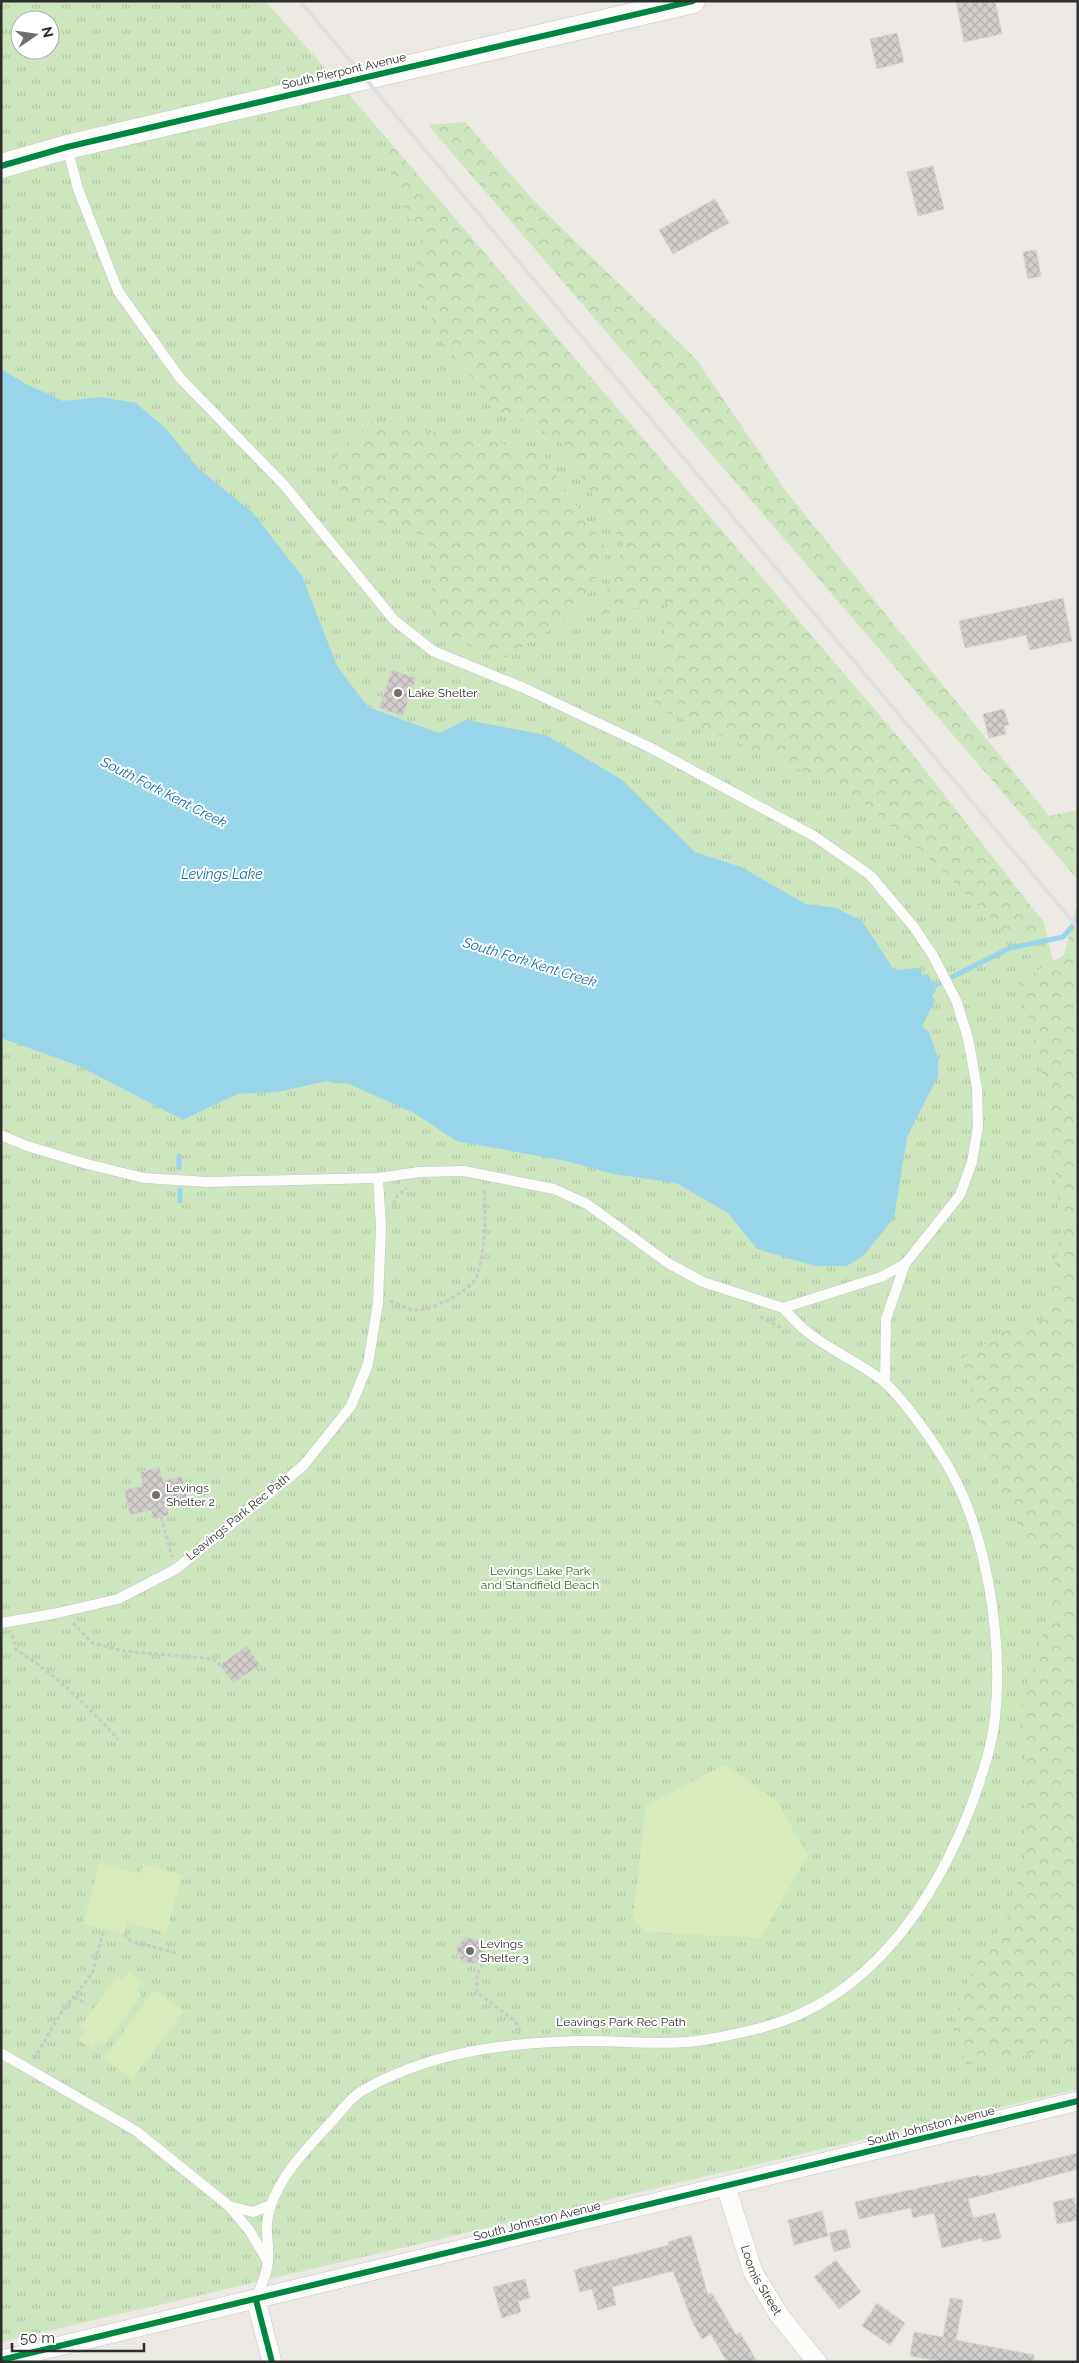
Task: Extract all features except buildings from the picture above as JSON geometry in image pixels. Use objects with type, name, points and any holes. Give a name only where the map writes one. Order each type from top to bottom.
[{"type":"street","name":"South Pierpont Avenue","points":[[1,166],[67,147],[693,1]]},
{"type":"street","name":"South Johnston Avenue","points":[[1,2360],[25,2359],[256,2300],[1078,2101]]},
{"type":"street","name":"Loomis Street","points":[[726,2187],[753,2272],[778,2315],[817,2362]]},
{"type":"street","points":[[256,2300],[272,2362]]},
{"type":"lane","points":[[67,147],[78,189],[118,291],[180,378],[284,485],[394,620],[433,651],[524,688],[649,747],[814,836],[870,875],[913,926],[932,954],[956,1000],[968,1038],[977,1088],[978,1127],[972,1162],[960,1195],[905,1264],[886,1319],[885,1383]]},
{"type":"lane","points":[[1,1136],[87,1164],[144,1178],[208,1182],[378,1178],[419,1172],[464,1171],[554,1189],[587,1204],[668,1263],[703,1282],[783,1308],[805,1331],[885,1383],[922,1428],[949,1469],[969,1511],[985,1569],[995,1628],[997,1675],[993,1730],[980,1781],[961,1834],[930,1894],[896,1941],[854,1982],[811,2008],[766,2026],[688,2042],[577,2041],[483,2048],[426,2061],[357,2094],[297,2158],[271,2205],[265,2231],[268,2262],[256,2300]]},
{"type":"lane","points":[[4,1622],[53,1614],[118,1599],[176,1569],[303,1466],[351,1406],[368,1364],[378,1303],[381,1228],[378,1178]]},
{"type":"lane","points":[[783,1308],[881,1277],[905,1264]]},
{"type":"lane","points":[[1,2053],[27,2070],[136,2131],[229,2206],[249,2230],[268,2262]]},
{"type":"lane","points":[[229,2206],[253,2212],[271,2205]]},
{"type":"path","points":[[386,1300],[416,1311],[438,1305],[457,1295],[477,1277],[486,1219],[484,1184],[487,1175]]},
{"type":"path","points":[[390,1209],[398,1195],[409,1187]]},
{"type":"path","points":[[752,1313],[784,1329]]},
{"type":"path","points":[[161,1517],[176,1569]]},
{"type":"path","points":[[78,1619],[70,1620],[90,1642],[122,1651],[213,1658],[220,1665]]},
{"type":"path","points":[[4,1622],[16,1650],[39,1664],[118,1739]]},
{"type":"path","points":[[27,2070],[60,2013],[92,1974],[104,1929]]},
{"type":"path","points":[[124,1934],[131,1941],[176,1953]]},
{"type":"path","points":[[484,1952],[486,1957],[477,1975],[477,1992],[515,2021],[521,2031],[521,2045]]},
{"type":"path","points":[[74,1998],[86,2004]]},
{"type":"path","points":[[513,2032],[530,2031]]},
{"type":"green space","name":"Levings Lake Park and Standfield Beach","points":[[1,1],[265,1],[359,106],[910,751],[1044,923],[1078,1067],[1078,2089],[1,2342]]},
{"type":"green space","points":[[465,122],[533,200],[696,359],[785,490],[1049,816],[1078,810],[1078,880],[428,125]]},
{"type":"green space","points":[[387,139],[910,751],[1044,923],[1037,933],[1007,935],[936,864],[849,791],[654,707],[669,602],[596,616],[624,546],[558,438],[499,411],[438,336],[414,274],[421,237],[393,190]]},
{"type":"green space","points":[[373,422],[539,450],[608,552],[580,610],[505,658],[433,631],[429,537],[350,515],[330,462]]},
{"type":"green space","points":[[1078,899],[1078,2046],[966,2065],[952,2026],[972,1972],[1007,1917],[1024,1860],[1026,1755],[1018,1718],[1054,1598],[999,1486],[962,1359],[1002,1332],[1044,1320],[1061,1232],[1047,1092],[1019,982],[1064,955]]},
{"type":"green space","points":[[724,1765],[776,1800],[808,1855],[760,1938],[646,1932],[633,1917],[646,1806]]},
{"type":"green space","points":[[100,1863],[140,1874],[143,1864],[182,1875],[166,1933],[127,1922],[124,1934],[83,1923]]},
{"type":"green space","points":[[129,1972],[142,1982],[136,1990],[142,1994],[104,2045],[98,2041],[92,2049],[79,2040],[85,2031],[80,2027],[118,1976],[123,1980]]},
{"type":"green space","points":[[154,1990],[183,2011],[132,2080],[104,2058]]},
{"type":"water","name":"Levings Lake","points":[[1,369],[26,384],[63,401],[101,397],[136,403],[166,429],[199,469],[252,512],[302,576],[337,666],[368,707],[439,733],[466,720],[546,735],[621,779],[695,852],[741,867],[806,904],[836,908],[862,921],[894,970],[920,968],[922,975],[928,974],[936,991],[932,995],[935,1001],[922,1026],[929,1032],[938,1058],[938,1076],[907,1137],[894,1218],[864,1255],[847,1266],[815,1266],[757,1249],[728,1213],[676,1183],[613,1174],[566,1161],[456,1141],[414,1113],[349,1084],[326,1081],[278,1092],[237,1094],[183,1120],[79,1066],[1,1038]]},
{"type":"waterway","name":"South Fork Kent Creek","points":[[928,989],[1010,948],[1063,937],[1078,920]]},
{"type":"waterway","points":[[179,1156],[179,1168]]},
{"type":"waterway","points":[[180,1190],[180,1201]]},
{"type":"railway","points":[[300,1],[1078,928]]},
{"type":"cycle path","points":[[1,166],[67,147],[693,1]]},
{"type":"cycle path","points":[[1,2360],[1078,2101]]},
{"type":"cycle path","points":[[256,2300],[272,2362]]},
{"type":"place","name":"Lake Shelter","points":[[398,693]]},
{"type":"place","name":"Levings Shelter 2","points":[[156,1495]]},
{"type":"place","name":"Levings Shelter 3","points":[[470,1951]]}]
